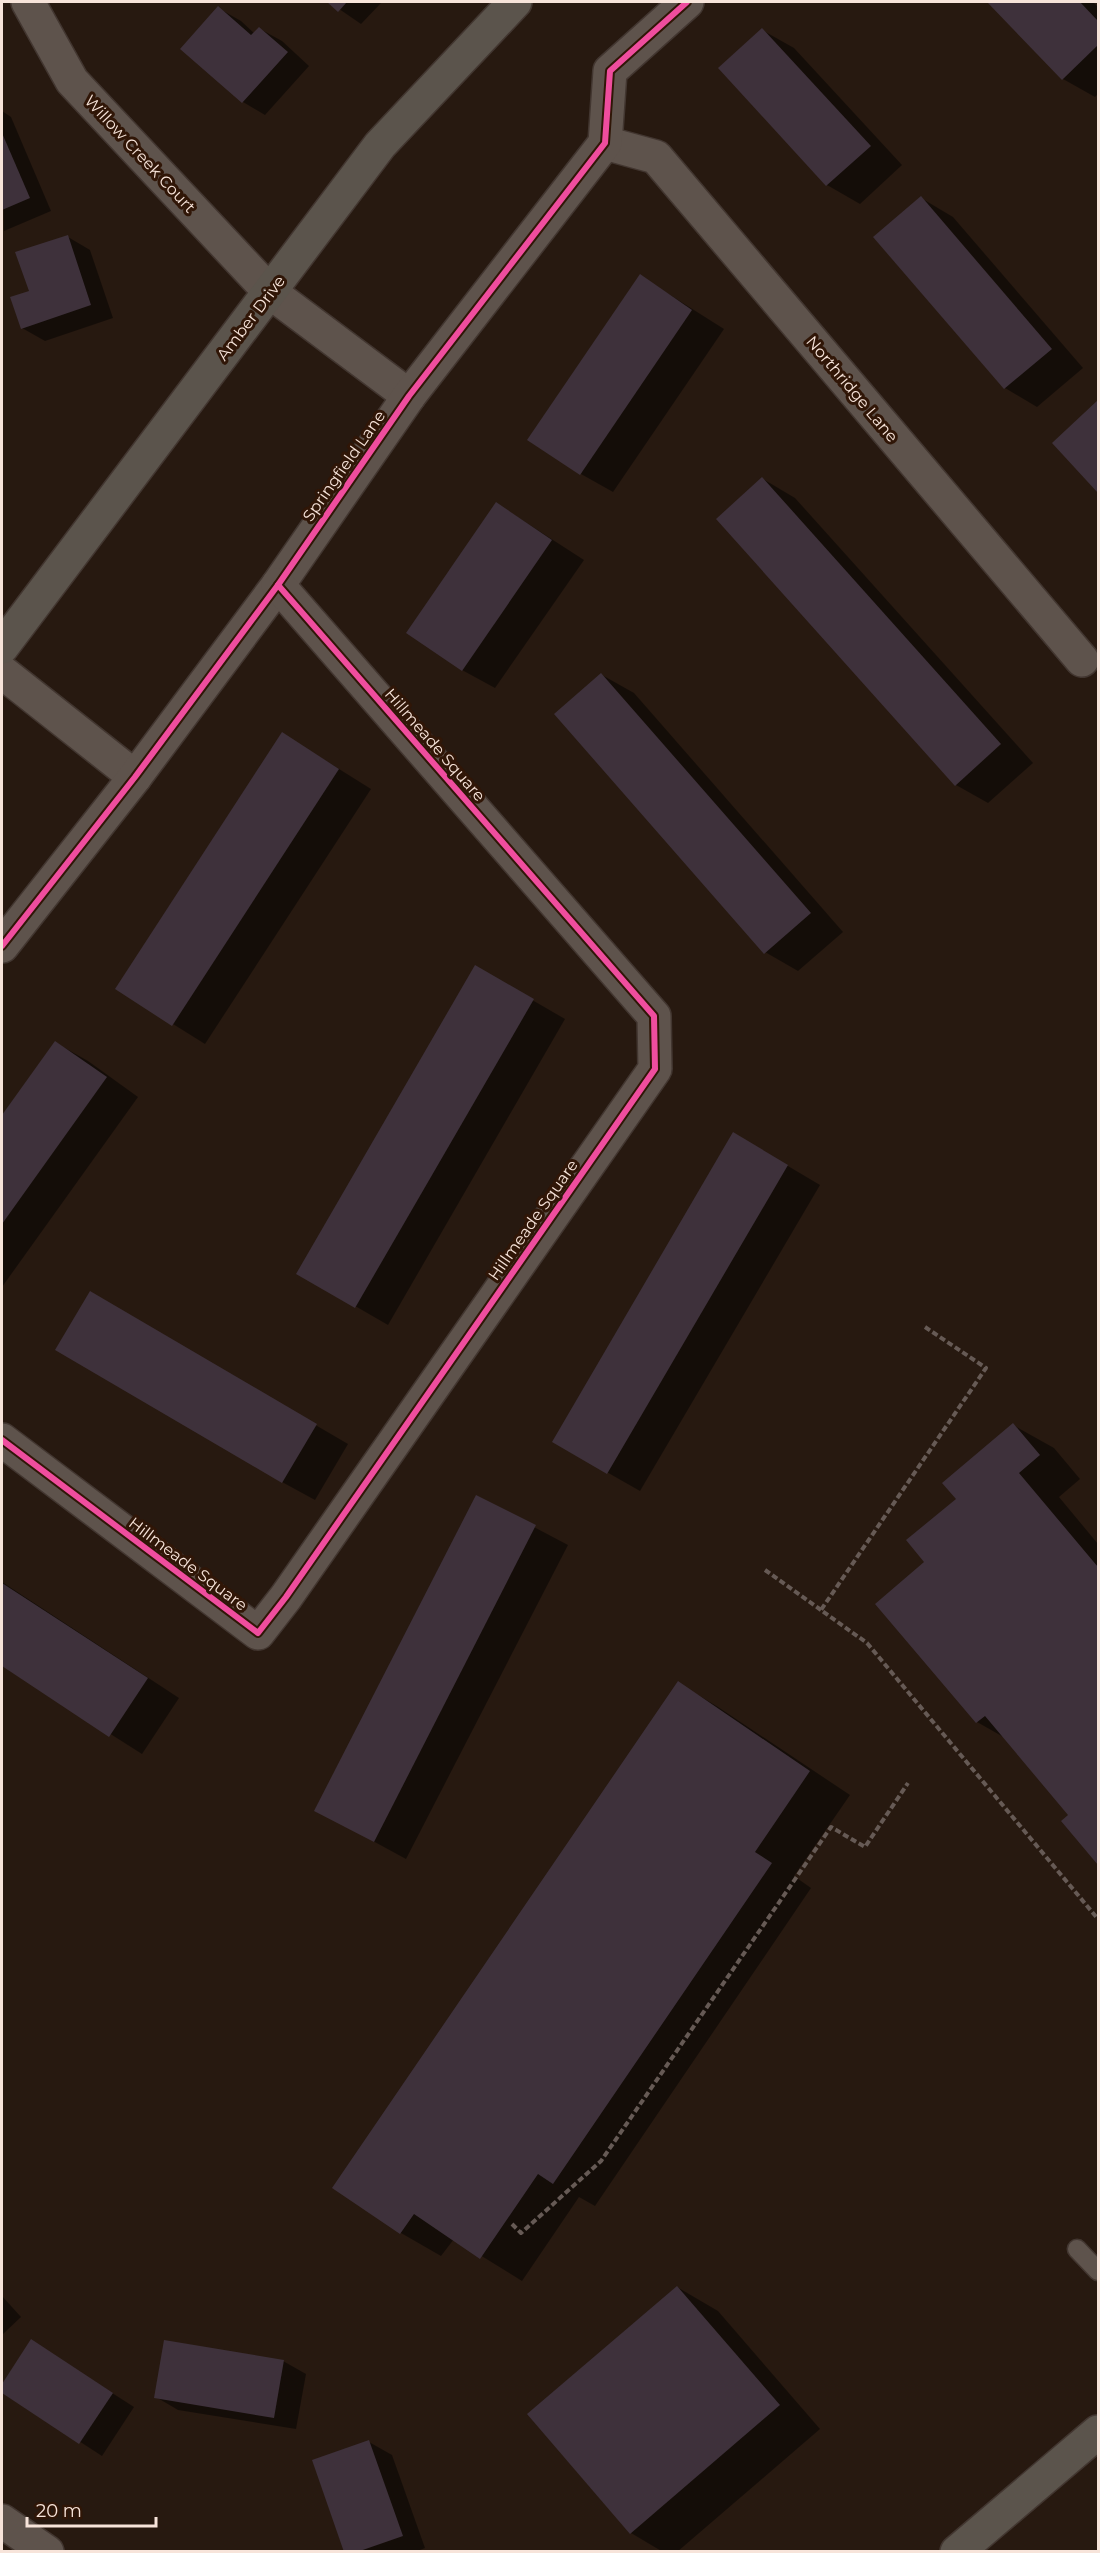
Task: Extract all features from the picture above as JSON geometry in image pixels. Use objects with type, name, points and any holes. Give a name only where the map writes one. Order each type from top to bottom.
[{"type":"street","name":"Willow Creek Court","points":[[28,2],[72,81],[270,292]]},
{"type":"street","name":"Amber Drive","points":[[2,647],[380,145],[515,2]]},
{"type":"street","points":[[606,142],[610,71],[687,2]]},
{"type":"street","name":"Springfield Lane","points":[[2,946],[135,777],[278,585],[409,396],[606,142]]},
{"type":"street","name":"Northridge Lane","points":[[606,142],[656,157],[1082,660]]},
{"type":"street","points":[[270,292],[409,396]]},
{"type":"street","name":"Hillmeade Square","points":[[2,1440],[258,1633],[293,1587],[655,1069],[654,1016],[278,585]]},
{"type":"street","points":[[2,672],[135,777]]},
{"type":"street","points":[[957,2552],[1098,2432]]},
{"type":"street","points":[[2,2521],[47,2552]]},
{"type":"lane","points":[[1077,2249],[1098,2271]]},
{"type":"path","points":[[821,1610],[986,1368],[925,1327]]},
{"type":"path","points":[[765,1570],[867,1643],[1098,1919]]},
{"type":"path","points":[[512,2224],[521,2233],[602,2161],[831,1827],[865,1847],[908,1783]]},
{"type":"building","points":[[327,2],[347,2],[338,12]]},
{"type":"building","points":[[987,2],[1080,2],[1098,21],[1098,45],[1062,80]]},
{"type":"building","points":[[218,6],[251,35],[259,27],[288,52],[242,103],[180,49]]},
{"type":"building","points":[[762,28],[871,146],[826,186],[718,68]]},
{"type":"building","points":[[2,133],[30,198],[2,210]]},
{"type":"building","points":[[921,196],[1052,349],[1004,389],[873,237]]},
{"type":"building","points":[[68,235],[91,305],[21,329],[10,297],[29,291],[15,252]]},
{"type":"building","points":[[640,274],[692,310],[580,475],[527,440]]},
{"type":"building","points":[[1098,400],[1098,493],[1052,443]]},
{"type":"building","points":[[762,477],[1001,744],[955,786],[716,519]]},
{"type":"building","points":[[496,502],[552,540],[462,671],[406,633]]},
{"type":"building","points":[[601,673],[811,913],[764,954],[554,714]]},
{"type":"building","points":[[282,732],[339,769],[172,1026],[115,989]]},
{"type":"building","points":[[475,965],[534,999],[355,1308],[296,1274]]},
{"type":"building","points":[[55,1041],[107,1077],[2,1224],[2,1115]]},
{"type":"building","points":[[733,1132],[788,1165],[607,1474],[552,1442]]},
{"type":"building","points":[[90,1291],[317,1424],[282,1483],[55,1350]]},
{"type":"building","points":[[1013,1423],[1040,1455],[1019,1473],[1098,1567],[1098,1865],[1061,1821],[1068,1815],[985,1716],[976,1723],[875,1604],[924,1562],[906,1540],[956,1499],[942,1483]]},
{"type":"building","points":[[476,1495],[536,1525],[374,1842],[314,1811]]},
{"type":"building","points":[[2,1583],[148,1678],[109,1737],[2,1666]]},
{"type":"building","points":[[678,1681],[810,1771],[755,1852],[772,1863],[553,2184],[538,2174],[480,2259],[414,2214],[400,2234],[332,2188]]},
{"type":"building","points":[[677,2286],[780,2405],[630,2534],[527,2414]]},
{"type":"building","points":[[31,2339],[113,2393],[79,2444],[2,2393],[2,2384]]},
{"type":"building","points":[[164,2340],[284,2360],[274,2418],[154,2398]]},
{"type":"building","points":[[369,2440],[403,2536],[357,2552],[344,2552],[312,2460]]},
{"type":"cycle path","points":[[2,946],[135,777],[278,585],[409,396],[605,143],[610,71],[687,2]]},
{"type":"cycle path","points":[[2,1440],[258,1633],[286,1597],[655,1069],[654,1016],[278,585]]}]
